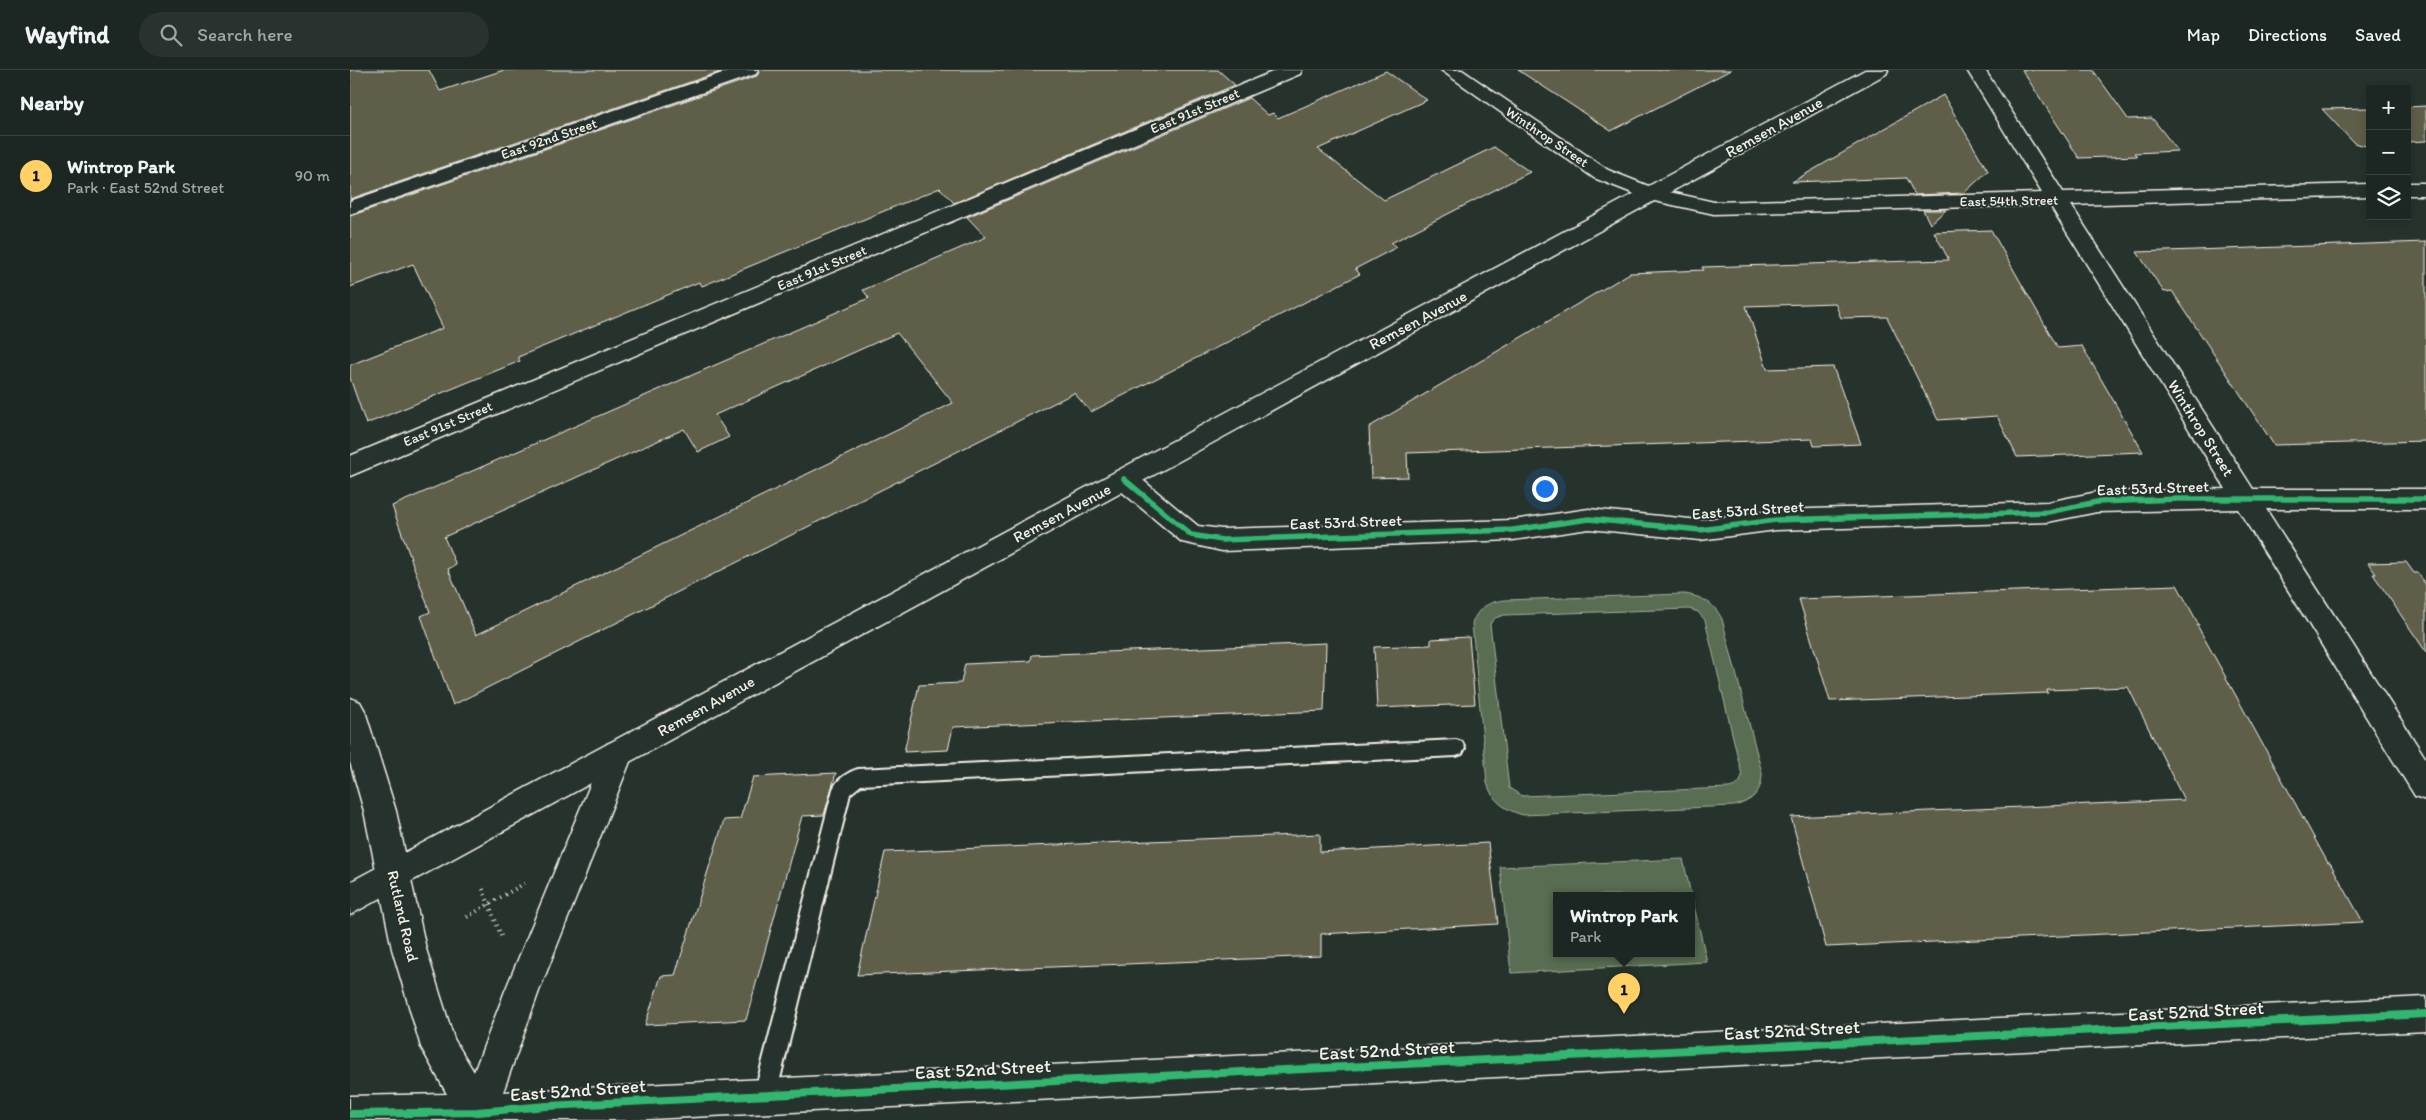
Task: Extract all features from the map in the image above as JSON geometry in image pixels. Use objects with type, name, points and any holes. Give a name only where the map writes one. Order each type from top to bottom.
[{"type":"street","name":"East 92nd Street","points":[[350,208],[749,70]]},
{"type":"street","name":"East 91st Street","points":[[350,466],[1293,70]]},
{"type":"street","name":"Winthrop Street","points":[[1450,70],[1601,174],[1650,194]]},
{"type":"street","name":"Remsen Avenue","points":[[350,899],[1879,70]]},
{"type":"street","name":"Winthrop Street","points":[[1976,70],[2426,786]]},
{"type":"street","points":[[2411,189],[2426,189]]},
{"type":"street","name":"East 54th Street","points":[[1650,194],[1714,208],[2366,190]]},
{"type":"street","name":"East 53rd Street","points":[[1124,479],[1190,535],[1222,540],[1513,530],[1589,519],[1700,530],[1776,520],[2048,512],[2097,502],[2426,499]]},
{"type":"street","name":"Rutland Road","points":[[350,711],[380,811],[409,948],[438,1047],[476,1116]]},
{"type":"street","points":[[476,1116],[522,990],[618,754]]},
{"type":"street","name":"East 52nd Street","points":[[350,1114],[476,1116],[547,1106],[2426,1014]]},
{"type":"lane","points":[[765,1095],[842,789],[858,777],[1456,748]]},
{"type":"path","points":[[467,916],[527,882]]},
{"type":"path","points":[[483,889],[502,940]]},
{"type":"green space","points":[[1685,594],[1703,599],[1712,605],[1722,619],[1762,773],[1762,780],[1755,795],[1734,806],[1523,815],[1500,804],[1492,795],[1487,783],[1472,623],[1485,606],[1505,600]],"holes":[[[1689,609],[1698,612],[1705,620],[1742,775],[1738,784],[1729,788],[1522,796],[1509,788],[1490,624],[1495,618],[1504,615]]]},
{"type":"green space","points":[[1683,859],[1690,892],[1553,892],[1553,957],[1695,957],[1695,910],[1707,962],[1511,973],[1500,867]]},
{"type":"building","points":[[350,70],[429,70],[440,91],[504,70],[725,70],[350,199]]},
{"type":"building","points":[[760,70],[1218,70],[1235,85],[954,203],[940,188],[702,286],[699,282],[518,357],[520,361],[366,424],[350,378],[350,365],[443,328],[413,264],[350,287],[350,216],[757,76]]},
{"type":"building","points":[[1518,70],[1731,70],[1611,131]]},
{"type":"building","points":[[2022,70],[2093,70],[2128,119],[2152,118],[2178,151],[2134,153],[2137,156],[2079,158]]},
{"type":"building","points":[[1386,71],[1427,100],[1318,149],[1384,200],[1494,147],[1530,172],[1391,243],[1397,247],[1355,269],[1360,274],[1091,412],[1074,393],[453,705],[421,616],[430,612],[392,506],[869,298],[863,290],[986,237],[967,217],[1249,98],[1268,115],[1273,113],[1278,118]],"holes":[[[897,333],[953,403],[476,635],[448,569],[456,565],[444,537],[684,429],[698,452],[729,437],[715,415]]]},
{"type":"building","points":[[1943,95],[1988,171],[1964,193],[1915,195],[1906,178],[1792,182]]},
{"type":"building","points":[[2426,106],[2426,141],[2411,142],[2411,107]]},
{"type":"building","points":[[2366,108],[2366,146],[2354,143],[2322,109]]},
{"type":"building","points":[[1923,210],[1946,210],[1930,224]]},
{"type":"building","points":[[1991,230],[2058,348],[2082,346],[2143,452],[2017,457],[1997,416],[1938,420],[1887,317],[1841,318],[1835,303],[1746,306],[1767,369],[1833,367],[1861,444],[1814,446],[1812,439],[1407,453],[1408,477],[1371,478],[1369,427],[1630,273],[1704,270],[1702,267],[1949,260],[1934,232]]},
{"type":"building","points":[[2426,242],[2426,441],[2274,445],[2172,291],[2164,292],[2137,252]]},
{"type":"building","points":[[2406,562],[2414,573],[2418,573],[2426,585],[2426,652],[2373,574],[2376,574],[2368,563]]},
{"type":"building","points":[[2177,585],[2199,625],[2197,625],[2328,863],[2330,863],[2363,922],[1826,947],[1791,817],[2184,800],[2128,687],[2047,690],[2048,693],[1830,701],[1799,599]]},
{"type":"building","points":[[1469,637],[1475,704],[1377,708],[1374,647],[1431,645],[1431,639]]},
{"type":"building","points":[[1326,643],[1324,711],[953,727],[948,750],[904,752],[919,685],[961,683],[965,664],[1031,661],[1032,655]]},
{"type":"building","points":[[836,773],[824,815],[802,816],[746,1020],[645,1025],[661,976],[675,975],[724,820],[740,819],[753,777]]},
{"type":"building","points":[[1320,834],[1320,852],[1488,843],[1498,924],[1321,934],[1321,956],[857,975],[885,852]]},
{"type":"cycle path","points":[[1124,479],[1191,535],[1222,540],[1513,530],[1589,519],[1700,530],[1776,520],[2048,512],[2097,502],[2179,499],[2426,499]]},
{"type":"cycle path","points":[[350,1114],[477,1112],[547,1106],[2426,1014]]},
{"type":"place","name":"Wintrop Park","points":[[1624,1014]]}]
